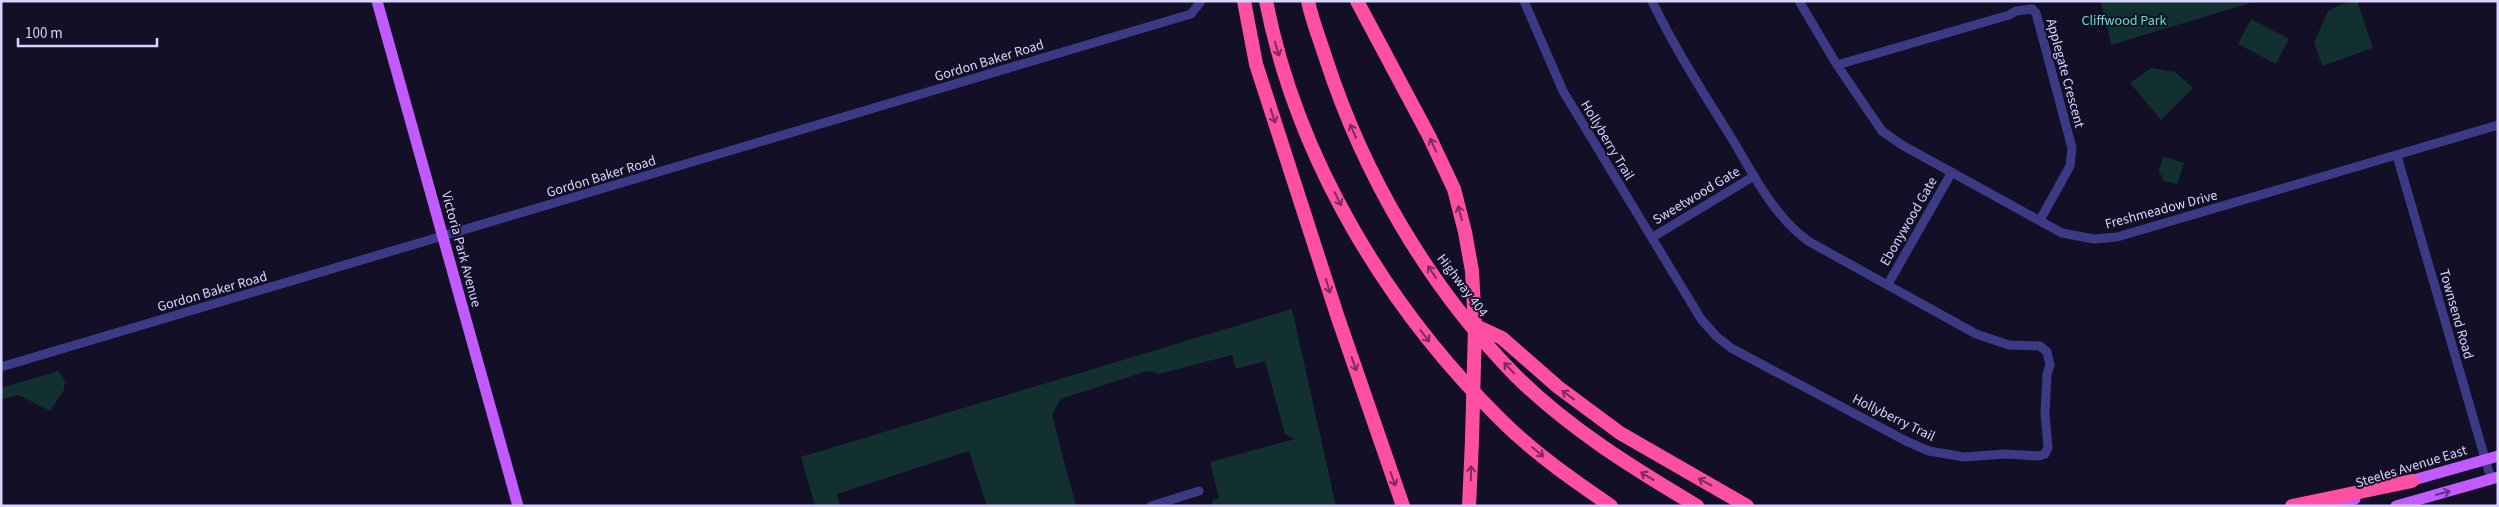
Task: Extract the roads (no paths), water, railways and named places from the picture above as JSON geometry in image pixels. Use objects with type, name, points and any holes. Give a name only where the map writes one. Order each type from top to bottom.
[{"type":"highway","points":[[1244,1],[1256,64],[1338,318],[1403,506]]},
{"type":"highway","points":[[1266,1],[1275,46],[1306,132],[1341,206],[1378,271],[1422,333],[1453,370],[1502,422],[1561,471],[1611,506]]},
{"type":"highway","name":"Highway 404","points":[[1308,1],[1338,95],[1377,185],[1441,286],[1517,376],[1571,423],[1628,465],[1697,506]]},
{"type":"highway","points":[[1357,1],[1429,136],[1454,189],[1465,232],[1472,271],[1475,327],[1469,506]]},
{"type":"highway","points":[[1472,325],[1502,338],[1558,388],[1620,433],[1747,506]]},
{"type":"highway","points":[[2292,506],[2412,481]]},
{"type":"main road","name":"Victoria Park Avenue","points":[[377,1],[518,506]]},
{"type":"main road","name":"Steeles Avenue East","points":[[2332,506],[2498,456]]},
{"type":"main road","points":[[2396,506],[2494,478]]},
{"type":"street","name":"Gordon Baker Road","points":[[1,368],[444,238],[1191,14],[1201,1]]},
{"type":"street","name":"Hollyberry Trail","points":[[1524,1],[1563,92],[1703,321],[1716,336],[1731,348],[1922,448],[1964,457],[2002,454],[2039,456],[2045,454],[2048,448],[2046,387],[2050,365],[2047,352],[2040,346],[2009,345],[1976,334],[1817,246],[1791,228],[1767,199],[1696,82],[1652,1]]},
{"type":"street","name":"Freshmeadow Drive","points":[[1799,1],[1837,64],[1882,131],[1902,145],[2062,233],[2094,239],[2117,237],[2498,125]]},
{"type":"street","name":"Applegate Crescent","points":[[1837,64],[2009,15],[2016,11],[2032,9],[2036,14],[2072,148],[2070,166],[2040,220]]},
{"type":"street","name":"Townsend Road","points":[[2397,156],[2486,459],[2494,478]]},
{"type":"street","name":"Ebonywood Gate","points":[[1888,284],[1952,172]]},
{"type":"street","name":"Sweetwood Gate","points":[[1653,237],[1754,176]]},
{"type":"street","points":[[1151,506],[1199,491]]},
{"type":"park label","name":"Cliffwood Park","points":[[2124,20]]}]
